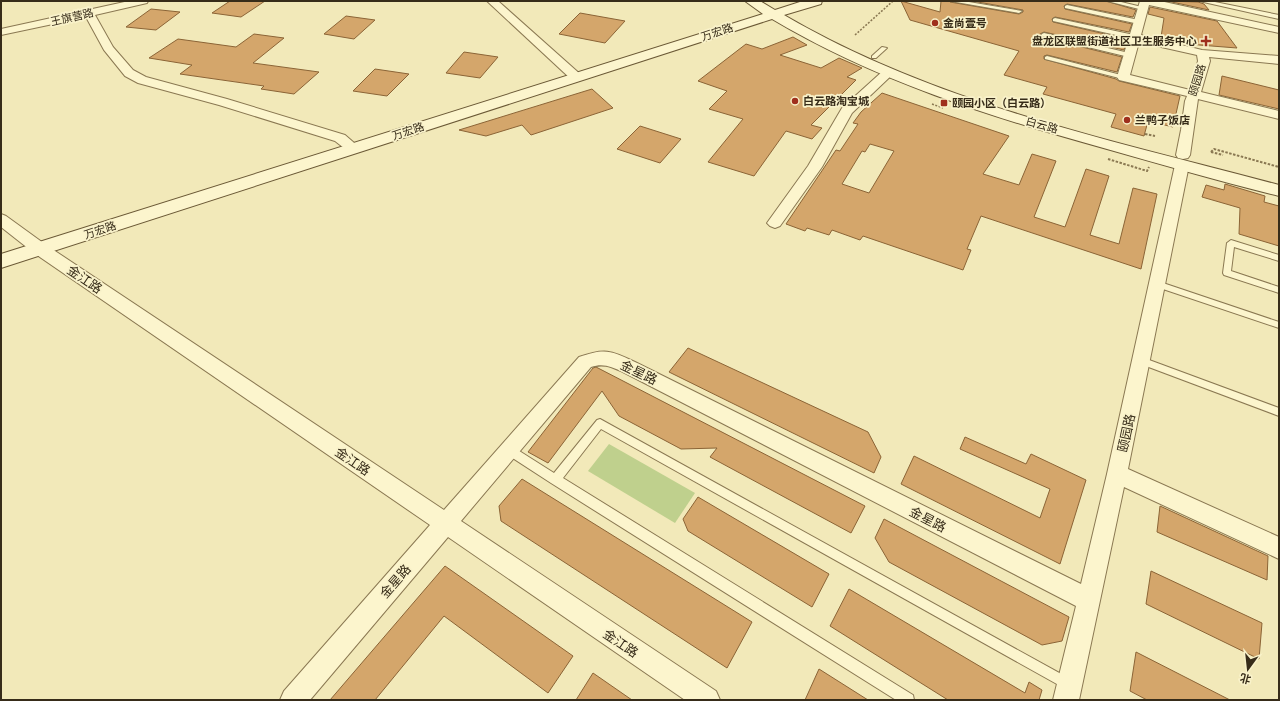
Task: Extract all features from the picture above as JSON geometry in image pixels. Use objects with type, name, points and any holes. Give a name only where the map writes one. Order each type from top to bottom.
[{"type":"main road","name":"白云路","points":[[751,1],[774,8],[848,46],[879,52],[966,92],[1279,191]]},
{"type":"main road","name":"万宏路","points":[[1,261],[576,77],[774,8],[816,1]]},
{"type":"main road","name":"白云路","points":[[774,8],[835,48],[888,73],[957,99],[1014,117],[1182,160],[1279,181]]},
{"type":"street","name":"王旗营路","points":[[1,32],[89,13],[107,5],[143,1]]},
{"type":"street","points":[[492,1],[576,77]]},
{"type":"street","points":[[1279,30],[1144,3],[1123,77],[1279,115]]},
{"type":"street","points":[[89,13],[108,48],[129,73],[142,80],[222,102],[340,138],[353,148]]},
{"type":"street","points":[[1134,38],[1202,54],[1279,60]]},
{"type":"street","name":"颐园路","points":[[1068,693],[1117,474],[1157,284],[1188,130],[1191,101],[1197,88],[1204,61],[1202,54]]},
{"type":"street","points":[[775,223],[815,167],[847,111],[888,73]]},
{"type":"street","name":"金江路","points":[[1,220],[40,249],[706,700]]},
{"type":"street","name":"金星路","points":[[293,700],[444,523],[586,362],[600,357],[612,359],[1088,600]]},
{"type":"street","points":[[1117,474],[1279,548]]},
{"type":"lane","points":[[953,1],[1019,11]]},
{"type":"lane","points":[[1110,1],[1144,3]]},
{"type":"lane","points":[[1202,1],[1279,17]]},
{"type":"lane","points":[[1067,7],[1139,22]]},
{"type":"lane","points":[[1055,20],[1134,38]]},
{"type":"lane","points":[[1044,35],[1129,55]]},
{"type":"lane","points":[[1047,58],[1123,77]]},
{"type":"lane","points":[[1279,258],[1230,243],[1227,273],[1279,290]]},
{"type":"lane","points":[[1157,284],[1279,325]]},
{"type":"lane","points":[[1141,361],[1279,412]]},
{"type":"lane","points":[[555,480],[600,423],[1068,693]]},
{"type":"lane","points":[[509,450],[908,700]]},
{"type":"path","points":[[855,35],[894,1]]},
{"type":"path","points":[[1145,134],[1155,136]]},
{"type":"path","points":[[1223,155],[1211,152],[1214,149],[1279,167]]},
{"type":"green space","points":[[609,444],[695,493],[675,523],[588,471]]},
{"type":"building","points":[[230,1],[265,1],[241,17],[212,13]]},
{"type":"building","points":[[901,1],[940,12],[941,1],[949,1],[1019,14],[1023,12],[1023,10],[972,1],[1106,1],[1136,10],[1133,17],[1067,4],[1064,6],[1065,9],[1132,24],[1129,32],[1055,17],[1052,19],[1053,22],[1127,39],[1124,50],[1044,32],[1040,34],[1042,37],[1122,57],[1117,72],[1047,55],[1044,56],[1044,59],[1119,81],[1180,96],[1173,127],[1148,121],[1144,136],[1111,127],[1116,114],[1043,94],[1047,87],[1004,75],[1019,51],[910,20]]},
{"type":"building","points":[[1167,1],[1198,2],[1204,4],[1209,10]]},
{"type":"building","points":[[1150,7],[1217,21],[1237,48],[1199,45],[1161,37],[1164,18],[1148,14]]},
{"type":"building","points":[[151,9],[180,12],[156,30],[126,27]]},
{"type":"building","points":[[580,13],[625,21],[605,43],[559,34]]},
{"type":"building","points":[[346,16],[375,20],[354,39],[324,34]]},
{"type":"building","points":[[254,34],[284,38],[253,63],[319,72],[294,94],[261,89],[264,86],[180,74],[192,65],[149,58],[178,39],[236,47]]},
{"type":"building","points":[[793,37],[807,45],[780,55],[821,68],[839,58],[862,68],[847,77],[856,80],[811,125],[822,128],[812,139],[786,131],[754,176],[708,162],[743,119],[709,109],[727,91],[698,81],[746,44],[762,49]]},
{"type":"building","points":[[464,52],[498,57],[480,78],[446,73]]},
{"type":"building","points":[[375,69],[409,74],[387,96],[353,91]]},
{"type":"building","points":[[1222,76],[1279,90],[1279,109],[1219,95]]},
{"type":"building","points":[[592,89],[613,108],[531,135],[522,125],[486,136],[459,130]]},
{"type":"building","points":[[882,93],[1009,136],[983,174],[1019,185],[1032,154],[1056,161],[1034,217],[1065,227],[1086,169],[1109,176],[1090,235],[1119,244],[1133,188],[1157,194],[1141,269],[981,216],[967,249],[971,250],[963,270],[863,236],[860,240],[832,230],[829,235],[807,228],[805,231],[786,224],[836,150],[840,151],[858,124],[853,123],[861,112]],"holes":[[[870,144],[894,151],[869,193],[842,184],[862,151],[865,152]]]},
{"type":"building","points":[[640,126],[681,139],[660,163],[617,149]]},
{"type":"building","points":[[1225,184],[1265,196],[1264,202],[1279,206],[1279,246],[1239,234],[1240,208],[1202,197],[1206,185],[1224,190]]},
{"type":"building","points":[[688,348],[868,432],[881,457],[874,473],[669,372]]},
{"type":"building","points":[[596,367],[865,506],[851,533],[710,457],[717,448],[681,449],[619,416],[602,391],[548,463],[528,452],[593,368]]},
{"type":"building","points":[[965,437],[1026,464],[1031,454],[1086,480],[1060,564],[901,484],[914,456],[1040,518],[1050,489],[960,449]]},
{"type":"building","points":[[522,479],[752,622],[727,668],[501,521],[499,506]]},
{"type":"building","points":[[698,497],[829,574],[812,607],[688,531],[683,519]]},
{"type":"building","points":[[1160,506],[1268,556],[1267,580],[1157,532]]},
{"type":"building","points":[[884,519],[1069,617],[1062,641],[1042,645],[889,562],[875,538]]},
{"type":"building","points":[[445,566],[573,656],[548,693],[444,616],[375,700],[330,700]]},
{"type":"building","points":[[1151,571],[1262,623],[1259,659],[1146,604]]},
{"type":"building","points":[[849,589],[1025,693],[1029,682],[1042,690],[1039,700],[948,700],[830,626]]},
{"type":"building","points":[[1136,652],[1230,700],[1147,700],[1130,691]]},
{"type":"building","points":[[819,669],[868,700],[805,700]]},
{"type":"building","points":[[593,673],[632,700],[576,700]]},
{"type":"place","name":"金尚壹号","points":[[935,23]]},
{"type":"place","name":"盘龙区联盟街道社区卫生服务中心","points":[[1206,41]]},
{"type":"place","name":"白云路淘宝城","points":[[795,101]]},
{"type":"place","name":"颐园小区（白云路）","points":[[944,103]]},
{"type":"place","name":"兰鸭子饭店","points":[[1127,120]]}]
